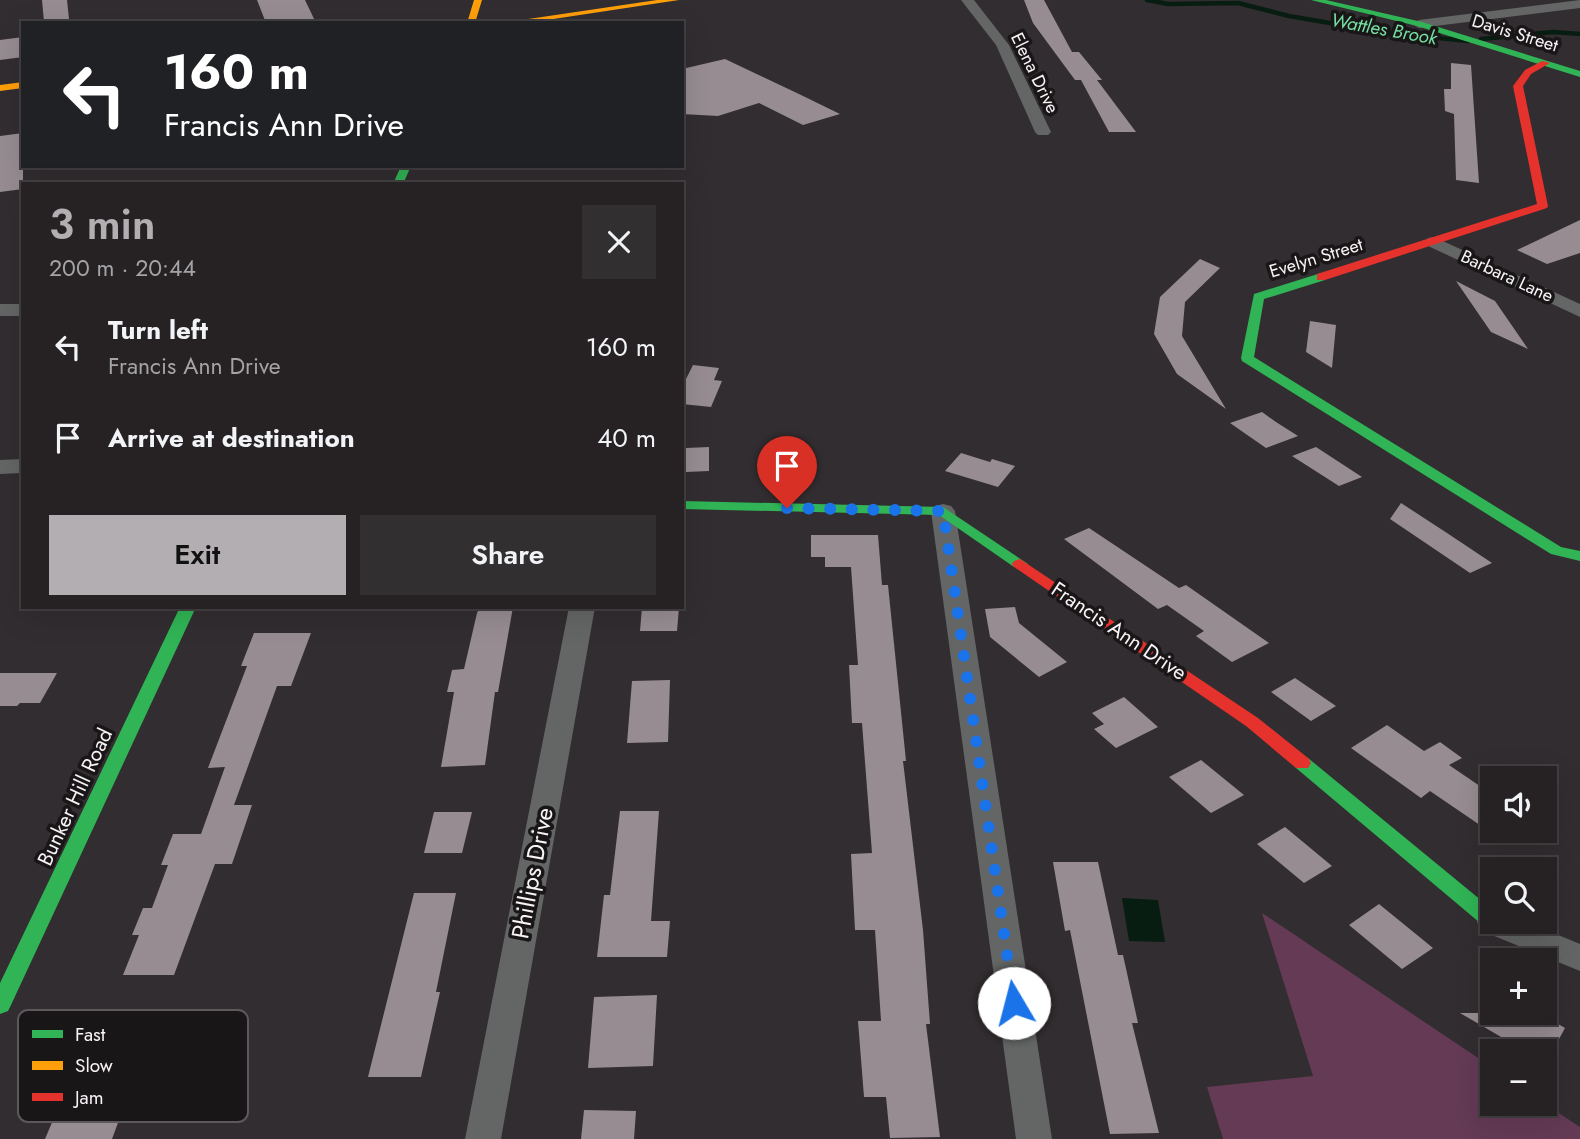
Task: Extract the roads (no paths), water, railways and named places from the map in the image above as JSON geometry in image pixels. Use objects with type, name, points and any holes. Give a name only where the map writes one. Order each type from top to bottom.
[{"type":"street","points":[[472,21],[478,0]]},
{"type":"street","points":[[521,21],[675,0]]},
{"type":"street","name":"Elena Drive","points":[[967,0],[981,13],[1014,65],[1043,132]]},
{"type":"street","name":"Davis Street","points":[[1315,0],[1427,26],[1580,74]]},
{"type":"street","points":[[1427,26],[1580,4]]},
{"type":"street","name":"Evelyn Street","points":[[1545,63],[1528,72],[1518,86],[1543,206],[1258,297],[1247,358],[1556,551],[1580,556]]},
{"type":"street","points":[[0,88],[21,85]]},
{"type":"street","name":"Barbara Lane","points":[[1434,242],[1580,311]]},
{"type":"street","points":[[0,310],[21,310]]},
{"type":"street","points":[[0,467],[21,466]]},
{"type":"street","points":[[684,505],[943,511],[1034,1139]]},
{"type":"street","name":"Francis Ann Drive","points":[[943,511],[1252,722],[1480,911]]},
{"type":"street","name":"Bunker Hill Road","points":[[2,995],[187,609]]},
{"type":"street","name":"Phillips Drive","points":[[483,1139],[582,609]]},
{"type":"street","name":"Francis Ann Drive","points":[[1522,934],[1580,958]]},
{"type":"waterway","name":"Wattles Brook","points":[[1147,0],[1168,4],[1238,3],[1289,16],[1388,33],[1468,41]]},
{"type":"waterway","name":"Wattles Brook","points":[[1481,39],[1553,32],[1580,34]]}]
